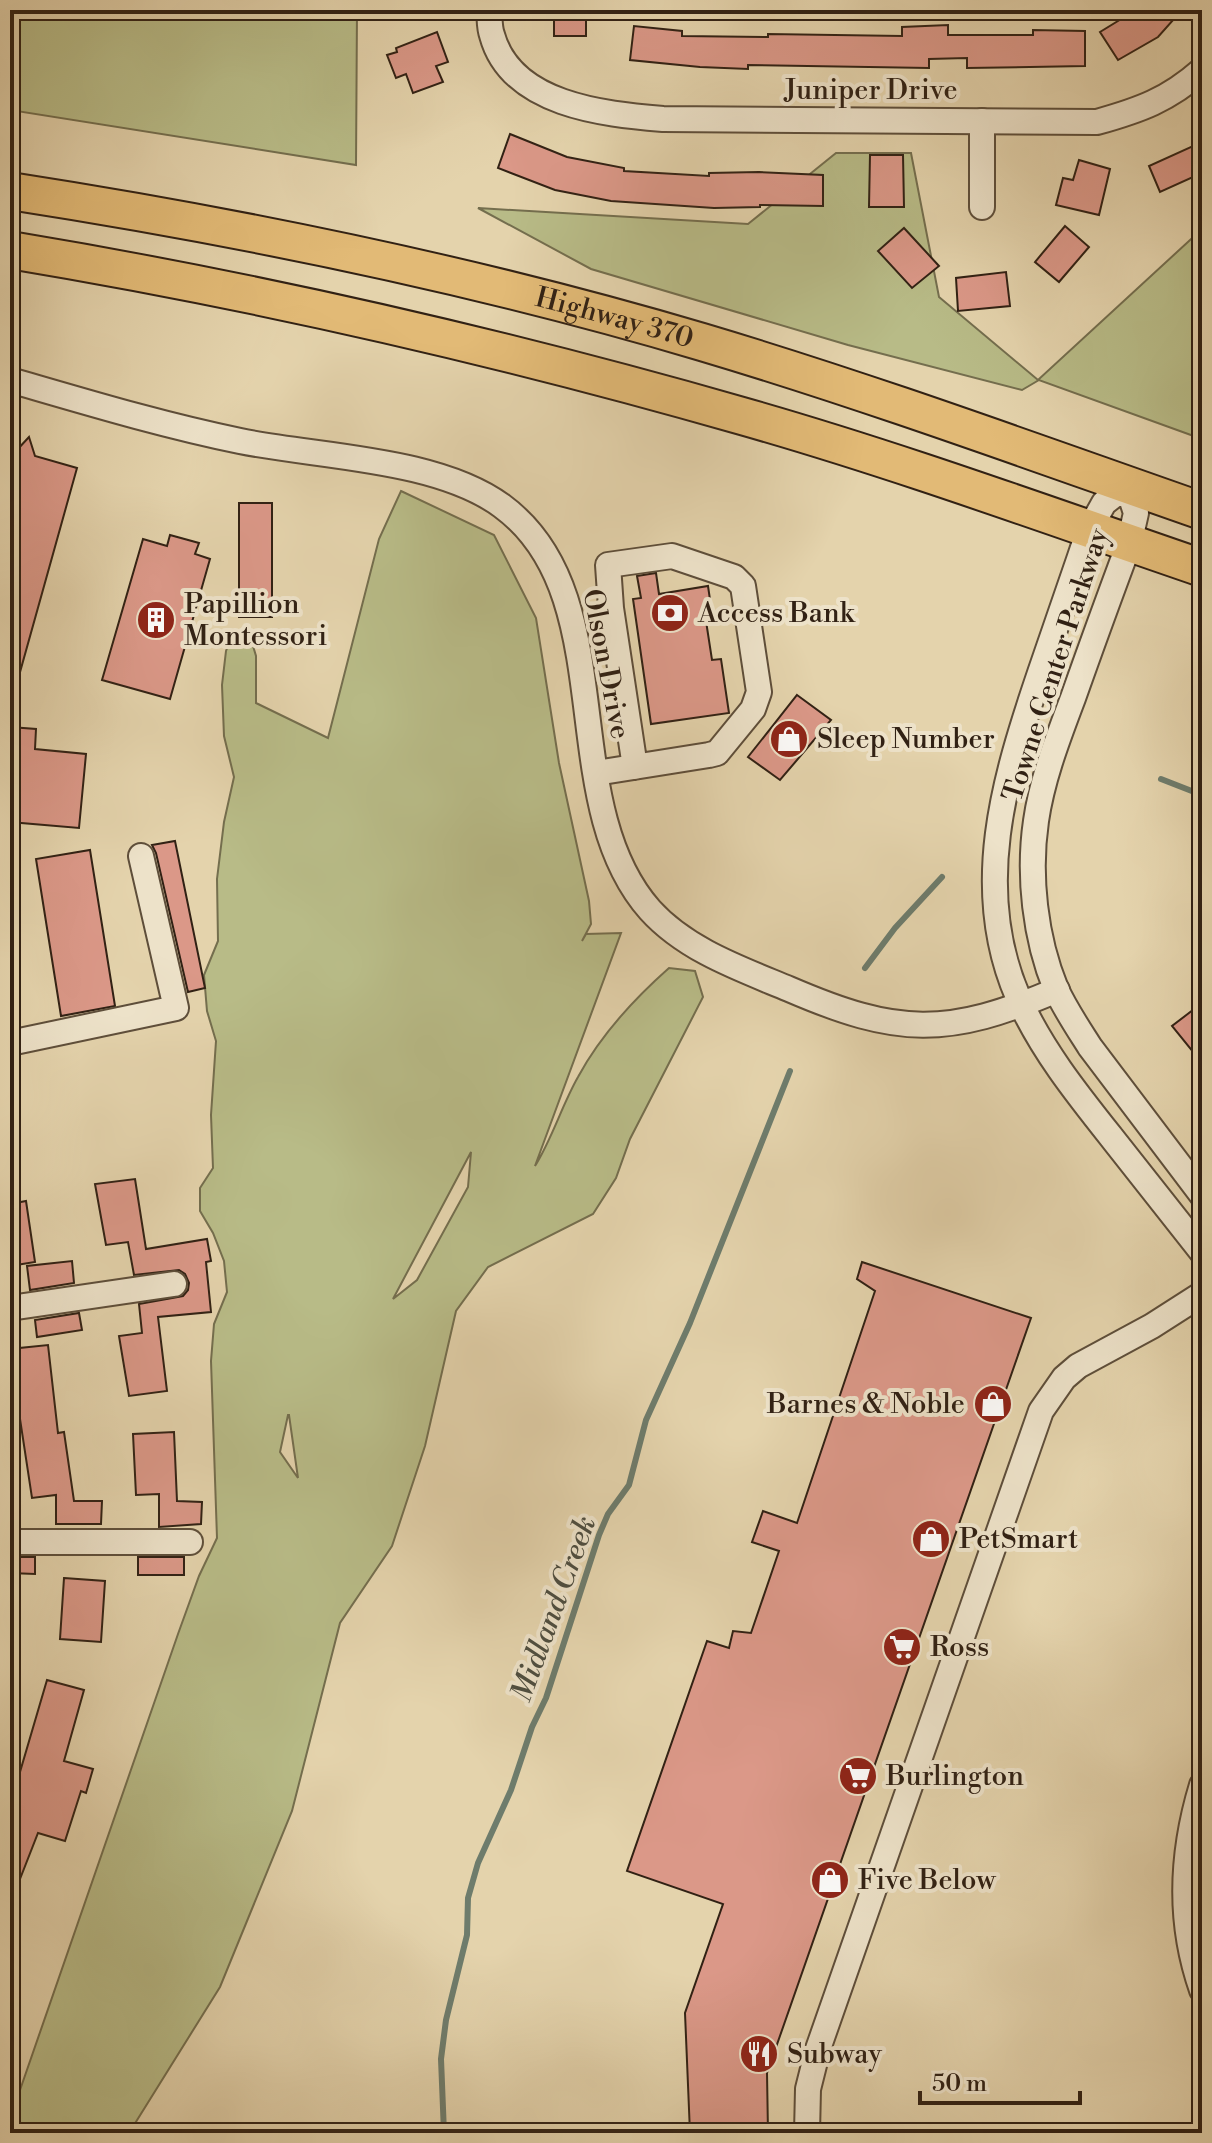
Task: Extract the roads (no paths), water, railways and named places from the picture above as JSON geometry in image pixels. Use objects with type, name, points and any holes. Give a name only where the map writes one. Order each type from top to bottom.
[{"type":"highway","name":"Highway 370","points":[[10,191],[171,218],[309,246],[593,313],[701,342],[821,380],[1202,511]]},
{"type":"highway","points":[[10,250],[250,294],[492,348],[746,417],[1202,568]]},
{"type":"street","name":"Juniper Drive","points":[[489,10],[492,35],[509,67],[530,86],[609,115],[663,119],[1097,122],[1143,109],[1179,90],[1202,70]]},
{"type":"street","points":[[982,121],[982,207]]},
{"type":"street","name":"Olson Drive","points":[[10,380],[183,429],[427,473],[459,483],[503,506],[544,553],[566,600],[605,824],[617,857],[635,890],[652,912],[715,957],[833,1008],[893,1024],[952,1023],[996,1014],[1057,990]]},
{"type":"street","name":"Towne Center Parkway","points":[[1202,1195],[1090,1047],[1057,990],[1041,940],[1037,916],[1033,857],[1036,822],[1057,740],[1129,544],[1136,513],[1127,485],[1104,503],[1089,530],[1015,746],[995,841],[993,881],[1008,970],[1022,1005],[1069,1084],[1202,1252]]},
{"type":"street","points":[[596,773],[635,767],[717,753],[758,701],[743,586],[734,577],[672,556],[608,565],[611,608],[635,767]]},
{"type":"street","points":[[10,1043],[176,1008],[141,856]]},
{"type":"street","points":[[10,1308],[174,1284]]},
{"type":"street","points":[[807,2133],[808,2089],[818,2049],[1041,1411],[1064,1378],[1078,1366],[1152,1326],[1202,1294]]},
{"type":"street","points":[[10,1542],[190,1542]]},
{"type":"street","points":[[1202,1785],[1188,1843],[1184,1889],[1188,1938],[1202,1990]]},
{"type":"waterway","name":"Midland Creek","points":[[1161,779],[1202,795]]},
{"type":"waterway","name":"Midland Creek","points":[[865,968],[895,928],[942,877]]},
{"type":"waterway","name":"Midland Creek","points":[[444,2133],[441,2059],[446,2020],[467,1935],[468,1898],[478,1863],[511,1790],[532,1727],[546,1698],[599,1535],[608,1514],[629,1485],[646,1420],[690,1323],[790,1071]]},
{"type":"place","name":"Access Bank","points":[[670,613]]},
{"type":"place","name":"Papillion Montessori","points":[[156,620]]},
{"type":"place","name":"Sleep Number","points":[[789,739]]},
{"type":"place","name":"Barnes & Noble","points":[[993,1404]]},
{"type":"place","name":"PetSmart","points":[[931,1539]]},
{"type":"place","name":"Ross","points":[[902,1647]]},
{"type":"place","name":"Burlington","points":[[858,1776]]},
{"type":"place","name":"Five Below","points":[[830,1880]]},
{"type":"place","name":"Subway","points":[[759,2054]]}]
